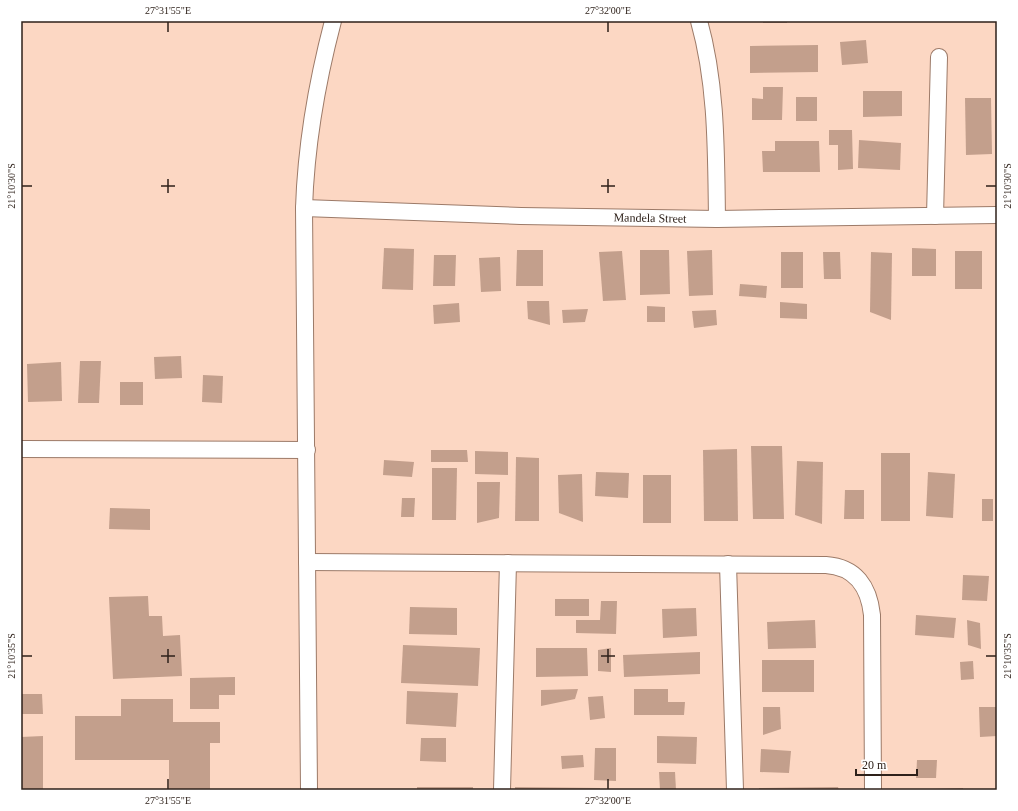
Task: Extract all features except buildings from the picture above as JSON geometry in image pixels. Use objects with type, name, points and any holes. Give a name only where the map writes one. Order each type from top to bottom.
[{"type":"street","points":[[309,790],[304,208],[308,149],[326,46],[333,21]]},
{"type":"street","points":[[699,21],[712,86],[716,159],[717,219]]},
{"type":"street","points":[[935,216],[939,57]]},
{"type":"street","name":"Mandela Street","points":[[304,208],[521,216],[717,219],[997,215]]},
{"type":"street","points":[[21,449],[307,450]]},
{"type":"street","points":[[307,562],[835,565],[849,570],[868,592],[872,615],[873,790]]},
{"type":"street","points":[[502,790],[508,563]]},
{"type":"street","points":[[728,564],[735,790]]}]
